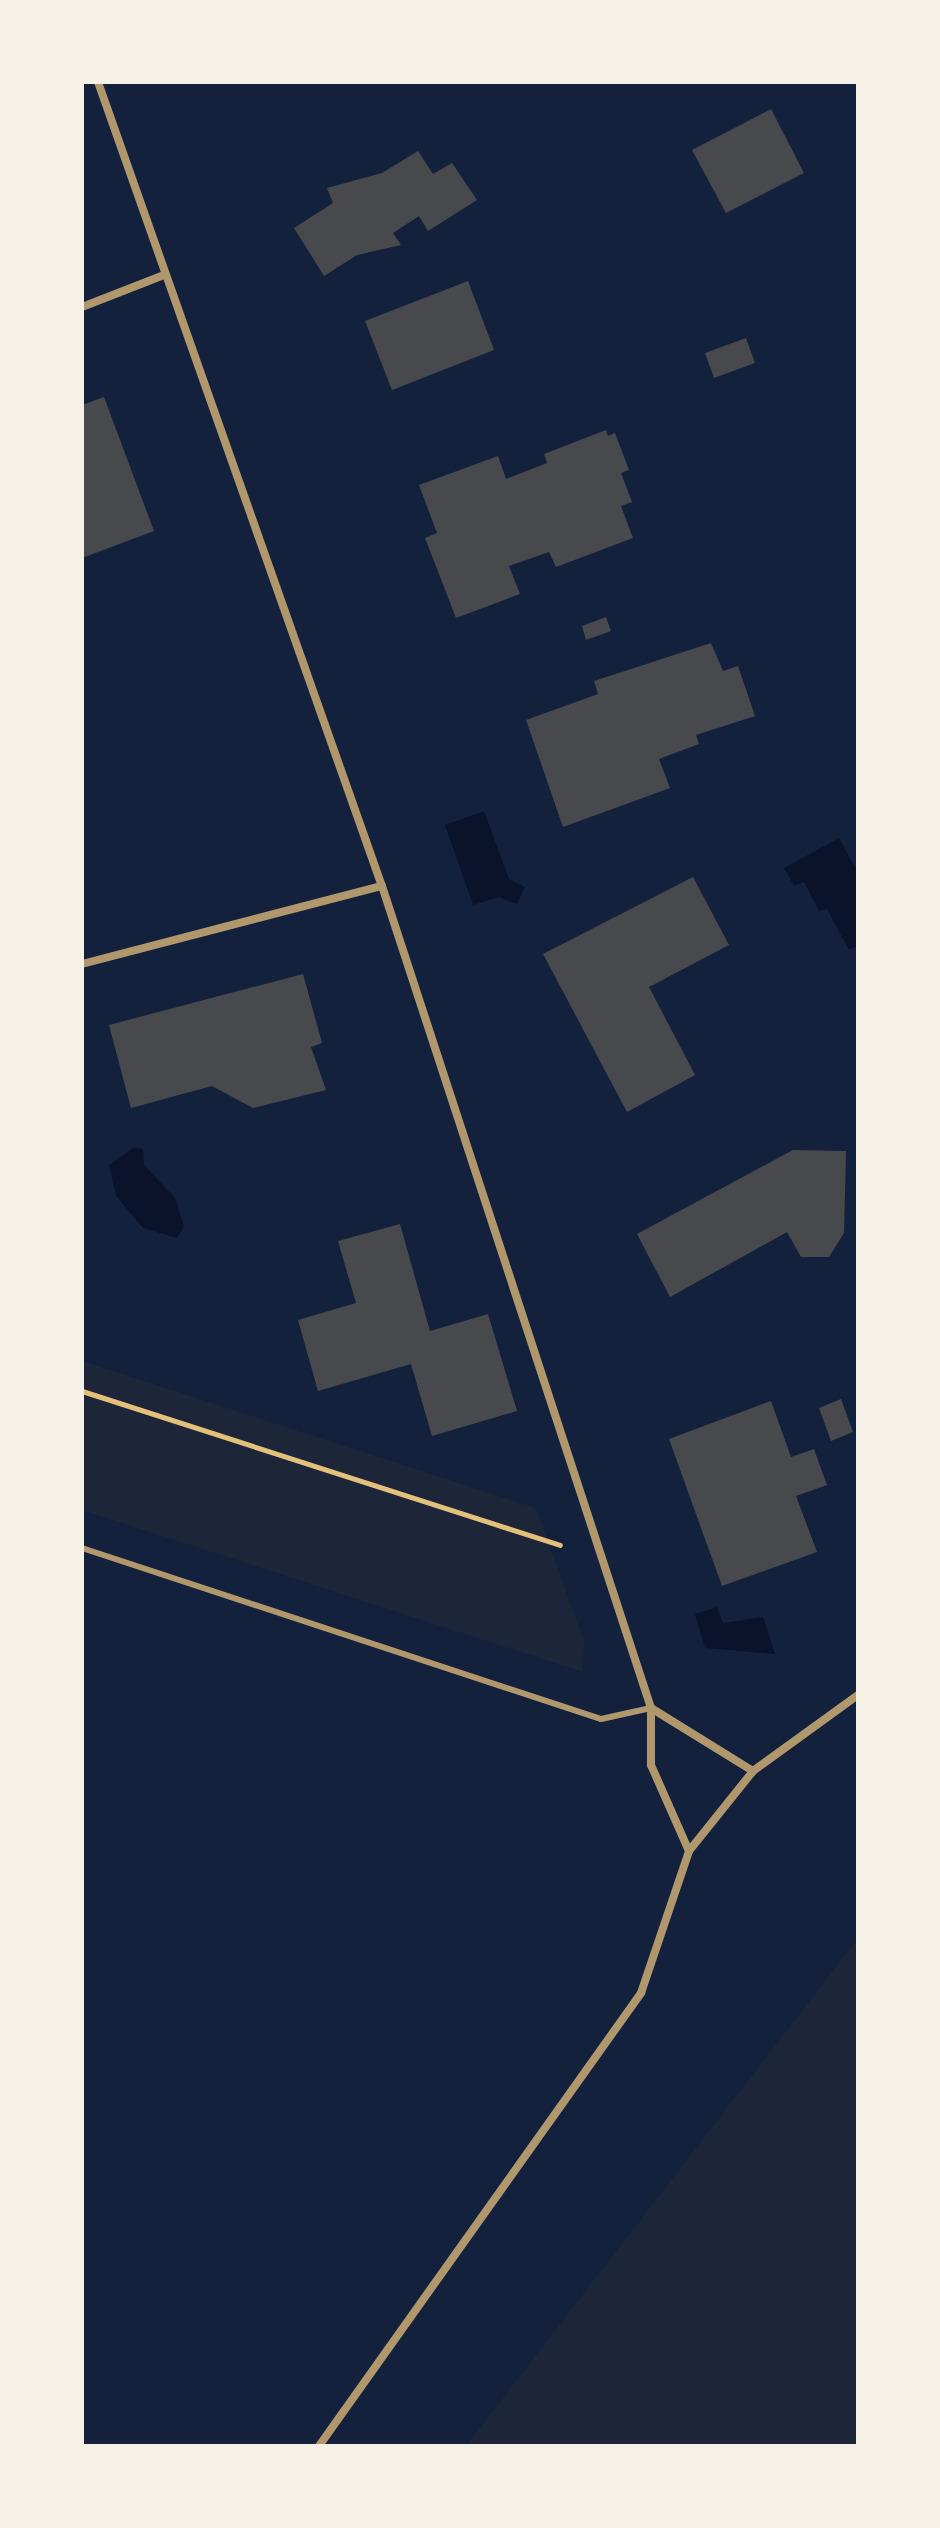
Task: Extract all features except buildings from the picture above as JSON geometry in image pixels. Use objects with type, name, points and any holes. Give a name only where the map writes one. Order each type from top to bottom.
[{"type":"street","points":[[98,82],[382,886],[651,1708],[651,1765],[689,1851]]},
{"type":"street","points":[[82,307],[164,275]]},
{"type":"street","points":[[82,964],[382,886]]},
{"type":"street","points":[[319,2446],[641,1993],[689,1851],[753,1771],[858,1695]]},
{"type":"street","points":[[651,1708],[753,1771]]},
{"type":"lane","points":[[82,1548],[601,1719],[651,1708]]},
{"type":"path","points":[[82,1391],[564,1547]]},
{"type":"shaded area","points":[[484,811],[509,879],[525,887],[517,904],[499,897],[473,905],[445,825]]},
{"type":"shaded area","points":[[839,838],[858,873],[858,945],[849,950],[827,909],[819,911],[804,882],[794,886],[784,868]]},
{"type":"shaded area","points":[[134,1147],[143,1149],[144,1165],[175,1198],[184,1226],[177,1238],[143,1228],[116,1196],[109,1165]]},
{"type":"shaded area","points":[[82,1361],[536,1508],[584,1641],[583,1672],[82,1510]]},
{"type":"shaded area","points":[[717,1607],[723,1623],[763,1617],[775,1654],[705,1648],[695,1614]]},
{"type":"shaded area","points":[[858,1940],[858,2446],[466,2446],[855,1942]]}]
